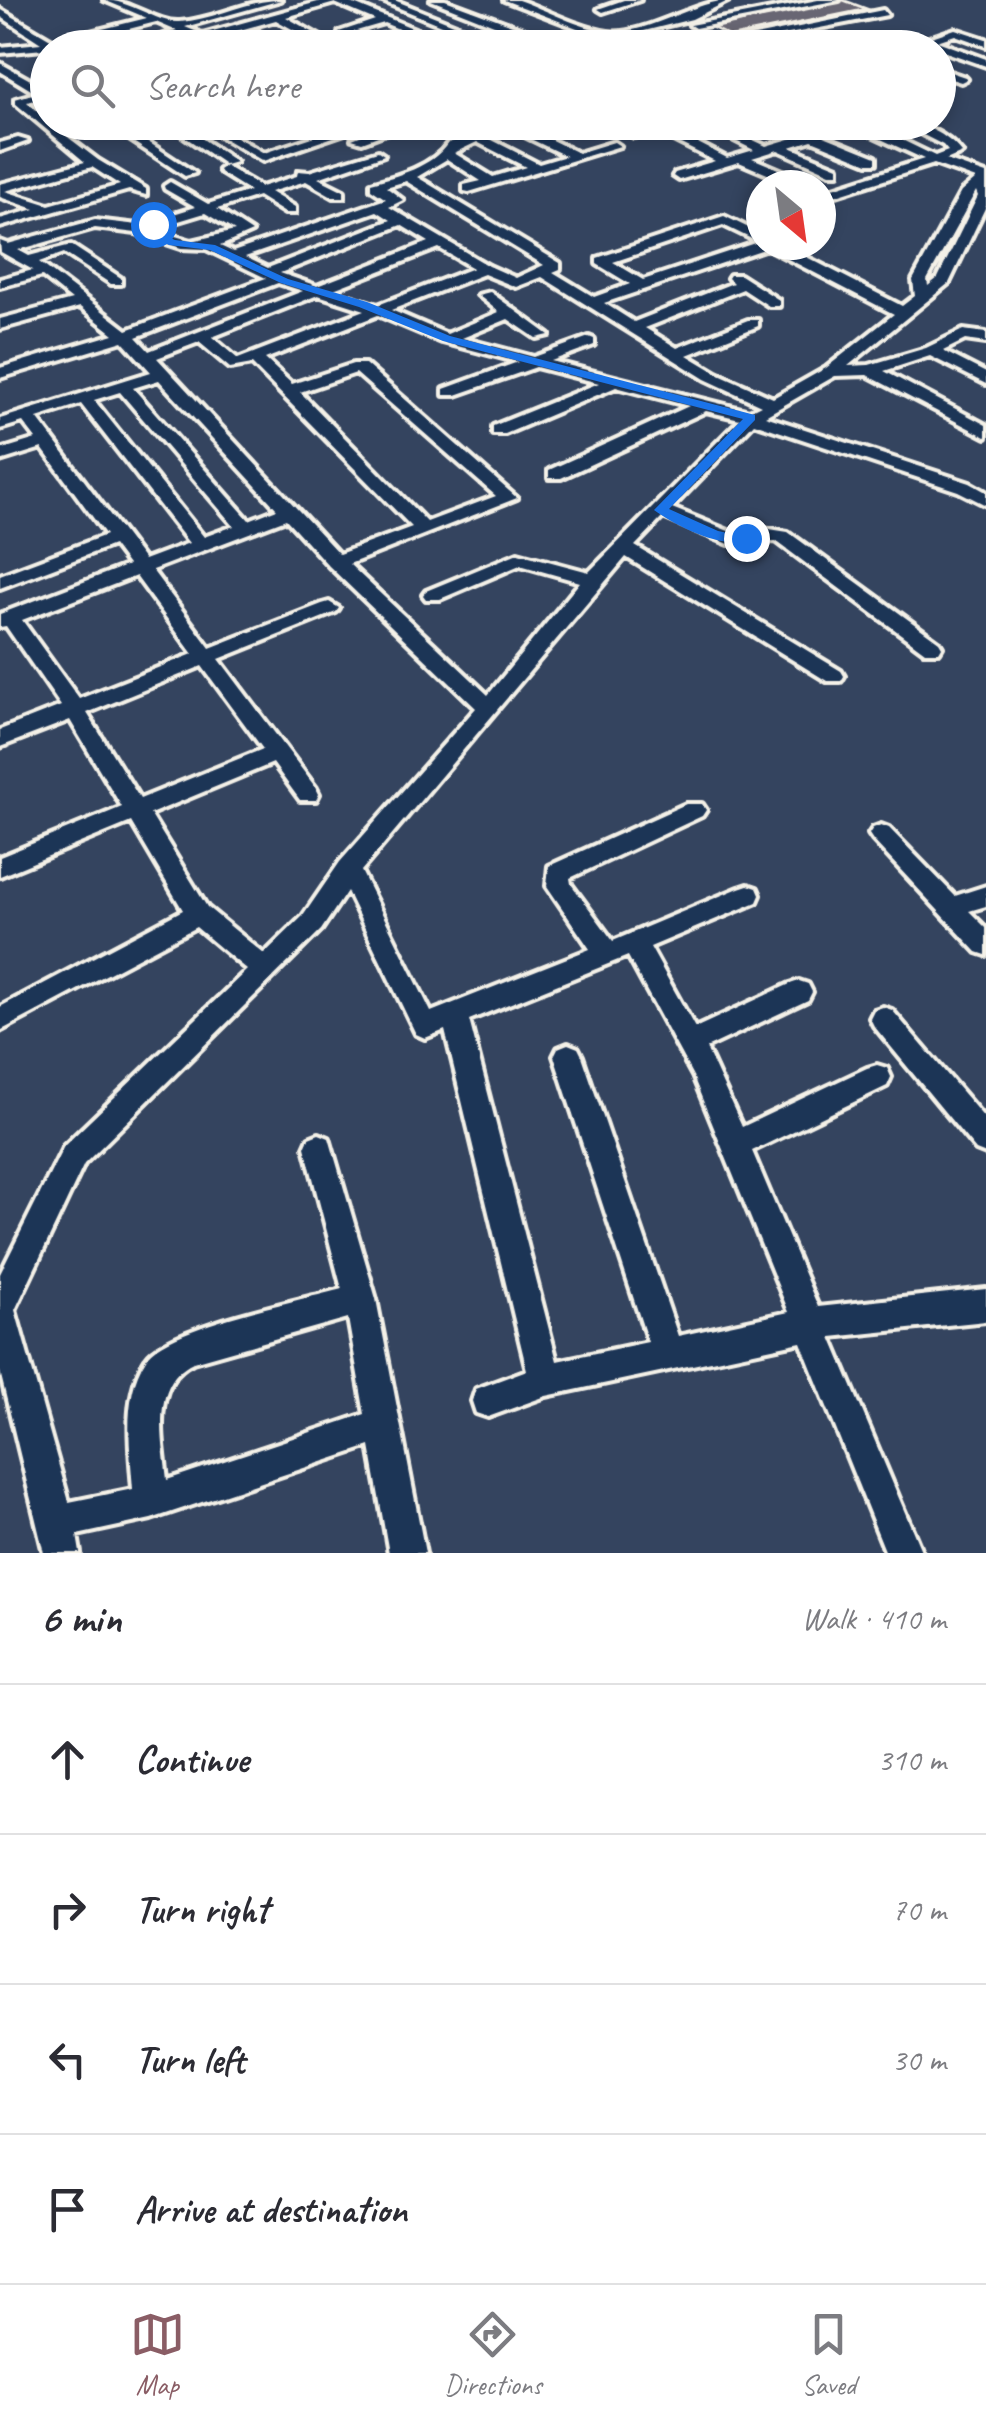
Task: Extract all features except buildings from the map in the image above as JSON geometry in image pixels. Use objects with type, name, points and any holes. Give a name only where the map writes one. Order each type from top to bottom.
[{"type":"street","points":[[0,2],[10,0]]},
{"type":"street","points":[[109,0],[179,29]]},
{"type":"street","points":[[226,0],[245,8]]},
{"type":"street","points":[[176,30],[276,0]]},
{"type":"street","points":[[236,30],[335,0],[412,30]]},
{"type":"street","points":[[385,0],[463,30]]},
{"type":"street","points":[[436,0],[517,30]]},
{"type":"street","points":[[508,0],[602,30]]},
{"type":"street","points":[[528,0],[605,30]]},
{"type":"street","points":[[602,9],[635,0]]},
{"type":"street","points":[[692,21],[706,8],[725,0]]},
{"type":"street","points":[[639,30],[834,0]]},
{"type":"street","points":[[692,4],[706,8]]},
{"type":"street","points":[[330,16],[358,9]]},
{"type":"street","points":[[0,12],[34,30]]},
{"type":"street","points":[[800,30],[882,13]]},
{"type":"street","points":[[446,23],[477,15]]},
{"type":"street","points":[[277,16],[302,30]]},
{"type":"street","points":[[117,30],[157,19]]},
{"type":"street","points":[[354,30],[384,20]]},
{"type":"street","points":[[692,21],[703,30]]},
{"type":"street","points":[[956,32],[986,43]]},
{"type":"street","points":[[972,38],[986,34]]},
{"type":"street","points":[[0,50],[30,48]]},
{"type":"street","points":[[956,52],[986,63]]},
{"type":"street","points":[[0,66],[15,83]]},
{"type":"street","points":[[956,77],[961,79]]},
{"type":"street","points":[[0,80],[30,86]]},
{"type":"street","points":[[30,97],[18,100],[30,110]]},
{"type":"street","points":[[0,223],[136,189],[66,140]]},
{"type":"street","points":[[137,140],[189,173]]},
{"type":"street","points":[[192,140],[258,191],[290,210]]},
{"type":"street","points":[[232,140],[263,157],[316,140]]},
{"type":"street","points":[[246,148],[272,140]]},
{"type":"street","points":[[139,229],[258,191],[384,158],[352,140]]},
{"type":"street","points":[[231,257],[396,200],[376,186],[408,177],[447,154],[452,146],[469,140]]},
{"type":"street","points":[[483,140],[537,168]]},
{"type":"street","points":[[547,140],[577,157]]},
{"type":"street","points":[[682,140],[726,162]]},
{"type":"street","points":[[751,140],[834,170]]},
{"type":"street","points":[[679,176],[799,140]]},
{"type":"street","points":[[817,140],[872,160]]},
{"type":"street","points":[[382,1425],[151,1502],[60,1538],[0,1309],[74,1155],[312,923],[348,869],[489,708],[594,579],[751,418],[832,370],[944,280],[984,196],[984,180],[890,140]]},
{"type":"street","points":[[836,192],[956,153],[940,140]]},
{"type":"street","points":[[0,146],[22,141]]},
{"type":"street","points":[[469,188],[614,146]]},
{"type":"street","points":[[447,154],[490,182]]},
{"type":"street","points":[[268,156],[339,194]]},
{"type":"street","points":[[741,158],[769,170]]},
{"type":"street","points":[[0,190],[94,163]]},
{"type":"street","points":[[378,206],[484,269],[516,282],[555,266],[408,177]]},
{"type":"street","points":[[170,186],[246,232],[212,248]]},
{"type":"street","points":[[0,190],[96,224],[139,229],[173,243],[212,248],[273,276],[378,310],[446,339],[751,418],[964,487],[986,500]]},
{"type":"street","points":[[0,372],[124,336],[402,220]]},
{"type":"street","points":[[642,284],[602,260],[724,220],[746,233]]},
{"type":"street","points":[[3,248],[96,224]]},
{"type":"street","points":[[144,358],[442,242]]},
{"type":"street","points":[[3,248],[44,271],[132,340],[144,358],[336,562],[489,708]]},
{"type":"street","points":[[24,262],[66,248],[116,282]]},
{"type":"street","points":[[592,303],[746,248]]},
{"type":"street","points":[[801,260],[900,312]]},
{"type":"street","points":[[709,262],[774,302]]},
{"type":"street","points":[[200,334],[236,366],[484,269]]},
{"type":"street","points":[[0,283],[44,271]]},
{"type":"street","points":[[542,272],[710,376],[773,404]]},
{"type":"street","points":[[632,328],[744,284]]},
{"type":"street","points":[[485,295],[540,335]]},
{"type":"street","points":[[0,324],[82,302]]},
{"type":"street","points":[[446,339],[509,312]]},
{"type":"street","points":[[674,354],[753,323]]},
{"type":"street","points":[[832,370],[870,370],[931,351],[963,335],[986,338]]},
{"type":"street","points":[[450,392],[590,342]]},
{"type":"street","points":[[931,351],[986,379]]},
{"type":"street","points":[[255,358],[424,529]]},
{"type":"street","points":[[289,390],[359,368],[508,498],[336,562]]},
{"type":"street","points":[[870,370],[986,432]]},
{"type":"street","points":[[0,424],[160,374]]},
{"type":"street","points":[[500,430],[612,384]]},
{"type":"street","points":[[124,386],[244,526]]},
{"type":"street","points":[[85,399],[199,543]]},
{"type":"street","points":[[555,474],[703,406]]},
{"type":"street","points":[[27,416],[308,794]]},
{"type":"street","points":[[0,456],[48,441]]},
{"type":"street","points":[[661,510],[729,538],[781,536],[932,647]]},
{"type":"street","points":[[264,969],[198,914],[74,709],[5,619],[289,511]]},
{"type":"street","points":[[0,582],[118,537]]},
{"type":"street","points":[[624,548],[834,676]]},
{"type":"street","points":[[433,596],[518,559],[594,579]]},
{"type":"street","points":[[0,739],[330,608]]},
{"type":"street","points":[[0,867],[277,752]]},
{"type":"street","points":[[694,810],[558,873],[559,886],[621,948],[689,1043],[736,1145],[904,1553]]},
{"type":"street","points":[[881,834],[986,945]]},
{"type":"street","points":[[348,869],[425,1026],[748,895]]},
{"type":"street","points":[[951,907],[986,896]]},
{"type":"street","points":[[0,1020],[198,914]]},
{"type":"street","points":[[689,1043],[799,992]]},
{"type":"street","points":[[454,1014],[546,1380]]},
{"type":"street","points":[[883,1018],[986,1140]]},
{"type":"street","points":[[568,1056],[668,1354]]},
{"type":"street","points":[[736,1145],[877,1076]]},
{"type":"street","points":[[318,1147],[360,1299],[407,1553]]},
{"type":"street","points":[[151,1502],[148,1404],[158,1368],[172,1354],[360,1299]]},
{"type":"street","points":[[488,1401],[546,1380],[810,1324],[986,1304]]},
{"type":"route","points":[[153,224],[139,229],[173,243],[212,248],[284,281],[363,304],[446,339],[751,418],[661,510],[715,535],[746,538]]}]
